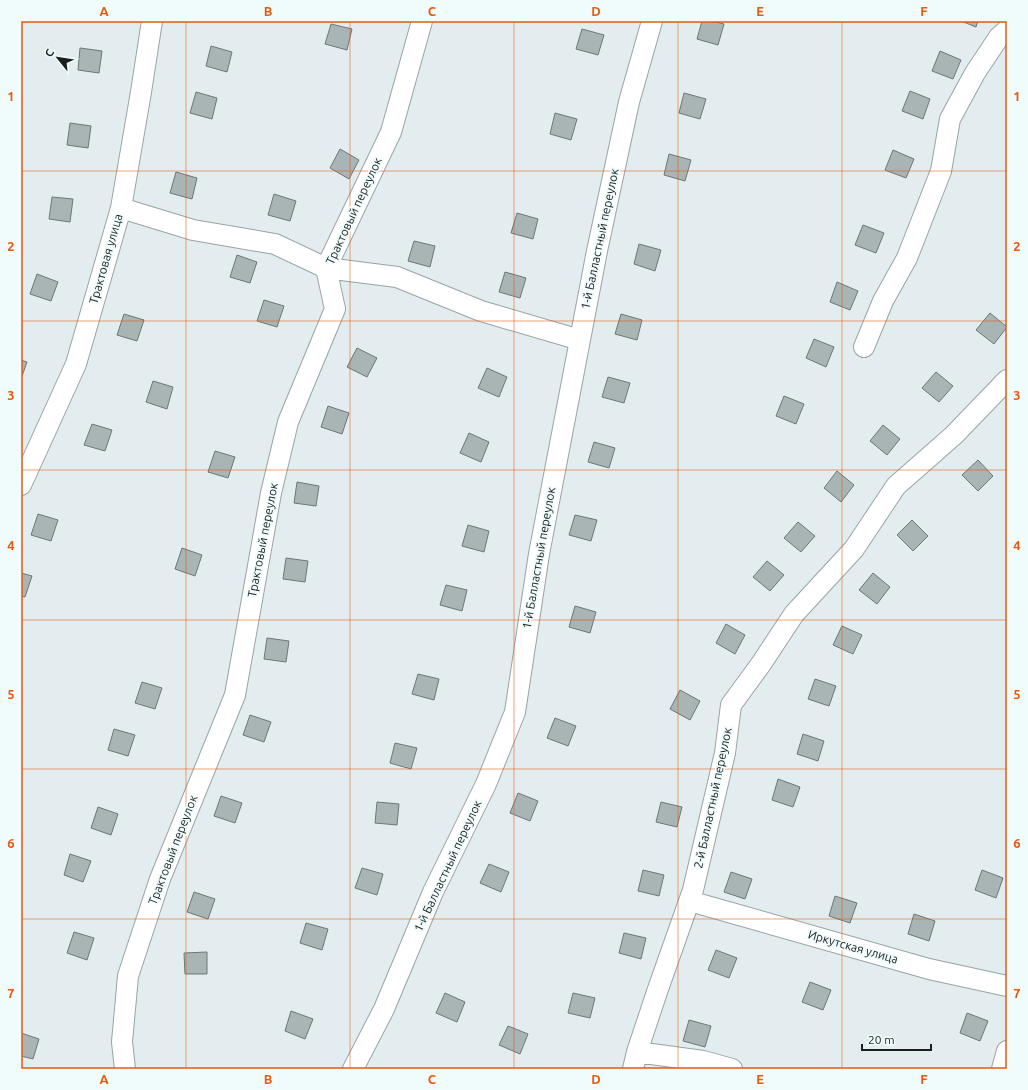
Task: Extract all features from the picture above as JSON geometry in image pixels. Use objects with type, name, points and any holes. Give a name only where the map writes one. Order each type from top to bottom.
[{"type":"street","name":"Трактовая улица","points":[[21,485],[76,364],[120,208],[142,92],[152,21]]},
{"type":"street","name":"Трактовый переулок","points":[[125,1069],[122,1042],[128,976],[160,878],[235,695],[271,493],[288,422],[335,308],[326,268],[391,132],[422,21]]},
{"type":"street","name":"1-й Балластный переулок","points":[[353,1069],[384,1009],[433,892],[486,784],[514,712],[539,554],[580,340],[629,102],[652,21]]},
{"type":"street","points":[[864,347],[883,301],[908,258],[941,172],[950,119],[975,73],[999,37],[1007,30]]},
{"type":"street","points":[[120,208],[193,230],[275,244],[326,268],[397,277],[481,311],[580,340]]},
{"type":"street","name":"2-й Балластный переулок","points":[[635,1060],[693,890],[725,753],[731,705],[761,664],[794,614],[854,549],[896,486],[954,435],[1007,380]]},
{"type":"street","name":"Иркутская улица","points":[[700,904],[929,969],[1007,986]]},
{"type":"street","points":[[1002,1069],[1007,1051]]},
{"type":"street","points":[[635,1060],[703,1061],[732,1069]]},
{"type":"building","points":[[702,21],[712,21],[724,24],[718,45],[697,39]]},
{"type":"building","points":[[961,21],[978,21],[976,27]]},
{"type":"building","points":[[331,24],[352,29],[347,50],[325,44]]},
{"type":"building","points":[[582,29],[604,35],[598,55],[576,49]]},
{"type":"building","points":[[211,46],[232,52],[227,72],[206,66]]},
{"type":"building","points":[[80,48],[102,51],[99,73],[78,70]]},
{"type":"building","points":[[940,51],[961,60],[953,79],[932,71]]},
{"type":"building","points":[[910,91],[930,99],[923,119],[902,111]]},
{"type":"building","points":[[196,92],[217,98],[212,119],[190,113]]},
{"type":"building","points":[[684,93],[706,99],[700,119],[679,113]]},
{"type":"building","points":[[555,113],[577,119],[571,140],[550,134]]},
{"type":"building","points":[[70,123],[91,126],[88,148],[67,145]]},
{"type":"building","points":[[340,149],[359,160],[349,179],[330,168]]},
{"type":"building","points":[[893,150],[914,159],[906,178],[885,170]]},
{"type":"building","points":[[669,154],[691,160],[685,181],[664,175]]},
{"type":"building","points":[[176,172],[197,178],[192,199],[170,193]]},
{"type":"building","points":[[274,194],[296,201],[290,221],[268,215]]},
{"type":"building","points":[[52,197],[73,199],[70,222],[49,219]]},
{"type":"building","points":[[517,213],[538,219],[533,239],[511,233]]},
{"type":"building","points":[[863,225],[884,233],[876,253],[855,245]]},
{"type":"building","points":[[414,241],[435,246],[430,267],[408,261]]},
{"type":"building","points":[[639,244],[661,250],[655,271],[634,264]]},
{"type":"building","points":[[237,255],[257,262],[250,283],[230,277]]},
{"type":"building","points":[[505,272],[526,278],[520,298],[499,292]]},
{"type":"building","points":[[37,274],[58,282],[51,301],[30,294]]},
{"type":"building","points":[[837,282],[858,291],[850,310],[830,302]]},
{"type":"building","points":[[264,300],[284,306],[277,327],[257,321]]},
{"type":"building","points":[[990,313],[1007,327],[994,344],[976,330]]},
{"type":"building","points":[[124,314],[144,320],[137,341],[117,335]]},
{"type":"building","points":[[621,314],[642,320],[637,340],[615,334]]},
{"type":"building","points":[[814,339],[834,347],[826,367],[806,358]]},
{"type":"building","points":[[357,348],[377,358],[367,377],[347,367]]},
{"type":"building","points":[[21,360],[27,362],[21,379]]},
{"type":"building","points":[[487,368],[507,377],[499,397],[478,388]]},
{"type":"building","points":[[936,372],[953,386],[939,402],[922,388]]},
{"type":"building","points":[[608,377],[630,383],[624,403],[602,397]]},
{"type":"building","points":[[153,381],[173,387],[167,409],[146,402]]},
{"type":"building","points":[[784,396],[804,404],[796,424],[776,416]]},
{"type":"building","points":[[328,406],[349,413],[342,434],[321,427]]},
{"type":"building","points":[[92,424],[112,430],[105,451],[84,445]]},
{"type":"building","points":[[883,425],[900,439],[887,455],[870,441]]},
{"type":"building","points":[[469,433],[489,442],[481,462],[460,453]]},
{"type":"building","points":[[594,442],[615,448],[609,468],[588,462]]},
{"type":"building","points":[[215,451],[235,457],[228,478],[208,472]]},
{"type":"building","points":[[978,460],[993,476],[978,491],[962,475]]},
{"type":"building","points":[[837,471],[854,485],[841,502],[824,488]]},
{"type":"building","points":[[297,482],[319,486],[316,506],[294,503]]},
{"type":"building","points":[[38,514],[58,520],[51,541],[31,535]]},
{"type":"building","points":[[575,515],[597,520],[591,541],[569,535]]},
{"type":"building","points":[[912,520],[928,536],[913,551],[897,535]]},
{"type":"building","points":[[798,522],[815,536],[801,552],[784,538]]},
{"type":"building","points":[[468,525],[489,531],[484,552],[462,546]]},
{"type":"building","points":[[182,548],[202,555],[195,576],[175,569]]},
{"type":"building","points":[[286,558],[308,561],[305,582],[283,579]]},
{"type":"building","points":[[767,561],[784,575],[770,591],[753,577]]},
{"type":"building","points":[[21,573],[32,576],[25,597],[21,596]]},
{"type":"building","points":[[873,573],[890,587],[877,604],[859,590]]},
{"type":"building","points":[[446,585],[467,590],[462,611],[440,605]]},
{"type":"building","points":[[575,606],[596,612],[590,633],[569,627]]},
{"type":"building","points":[[726,624],[745,635],[735,654],[716,643]]},
{"type":"building","points":[[842,626],[862,635],[853,654],[833,645]]},
{"type":"building","points":[[267,638],[289,641],[286,662],[264,659]]},
{"type":"building","points":[[418,674],[439,679],[434,700],[412,694]]},
{"type":"building","points":[[815,679],[836,686],[829,706],[808,699]]},
{"type":"building","points":[[142,682],[162,688],[155,709],[135,703]]},
{"type":"building","points":[[680,690],[700,701],[690,720],[670,709]]},
{"type":"building","points":[[250,715],[271,722],[264,742],[243,735]]},
{"type":"building","points":[[555,718],[576,726],[568,746],[547,738]]},
{"type":"building","points":[[114,729],[135,735],[128,756],[108,750]]},
{"type":"building","points":[[803,734],[824,741],[818,761],[797,754]]},
{"type":"building","points":[[395,743],[417,748],[411,769],[390,763]]},
{"type":"building","points":[[778,779],[800,787],[793,807],[772,800]]},
{"type":"building","points":[[518,793],[538,801],[530,821],[510,813]]},
{"type":"building","points":[[221,796],[242,803],[235,823],[214,816]]},
{"type":"building","points":[[377,802],[399,804],[397,825],[375,823]]},
{"type":"building","points":[[661,802],[682,807],[677,827],[656,822]]},
{"type":"building","points":[[98,807],[118,814],[111,835],[91,828]]},
{"type":"building","points":[[70,854],[91,861],[83,882],[64,875]]},
{"type":"building","points":[[489,864],[509,872],[501,892],[480,883]]},
{"type":"building","points":[[362,868],[383,874],[377,895],[355,888]]},
{"type":"building","points":[[643,870],[664,875],[659,896],[638,891]]},
{"type":"building","points":[[982,870],[1003,878],[996,898],[975,890]]},
{"type":"building","points":[[731,872],[752,879],[745,899],[724,892]]},
{"type":"building","points":[[194,892],[215,899],[208,919],[187,912]]},
{"type":"building","points":[[835,896],[857,903],[850,923],[829,916]]},
{"type":"building","points":[[914,914],[935,921],[929,941],[908,934]]},
{"type":"building","points":[[306,923],[328,929],[322,950],[300,943]]},
{"type":"building","points":[[74,932],[94,938],[87,960],[67,953]]},
{"type":"building","points":[[624,933],[646,938],[641,959],[619,953]]},
{"type":"building","points":[[716,950],[737,958],[729,978],[708,970]]},
{"type":"building","points":[[207,952],[207,974],[185,974],[184,953]]},
{"type":"building","points":[[810,982],[831,990],[823,1010],[802,1002]]},
{"type":"building","points":[[445,993],[465,1002],[457,1022],[436,1013]]},
{"type":"building","points":[[573,993],[595,998],[590,1018],[568,1013]]},
{"type":"building","points":[[291,1011],[313,1019],[305,1039],[285,1031]]},
{"type":"building","points":[[967,1013],[988,1021],[980,1041],[960,1033]]},
{"type":"building","points":[[689,1020],[711,1026],[705,1047],[683,1041]]},
{"type":"building","points":[[508,1026],[528,1034],[520,1054],[499,1045]]},
{"type":"building","points":[[21,1033],[39,1039],[33,1059],[21,1056]]}]
